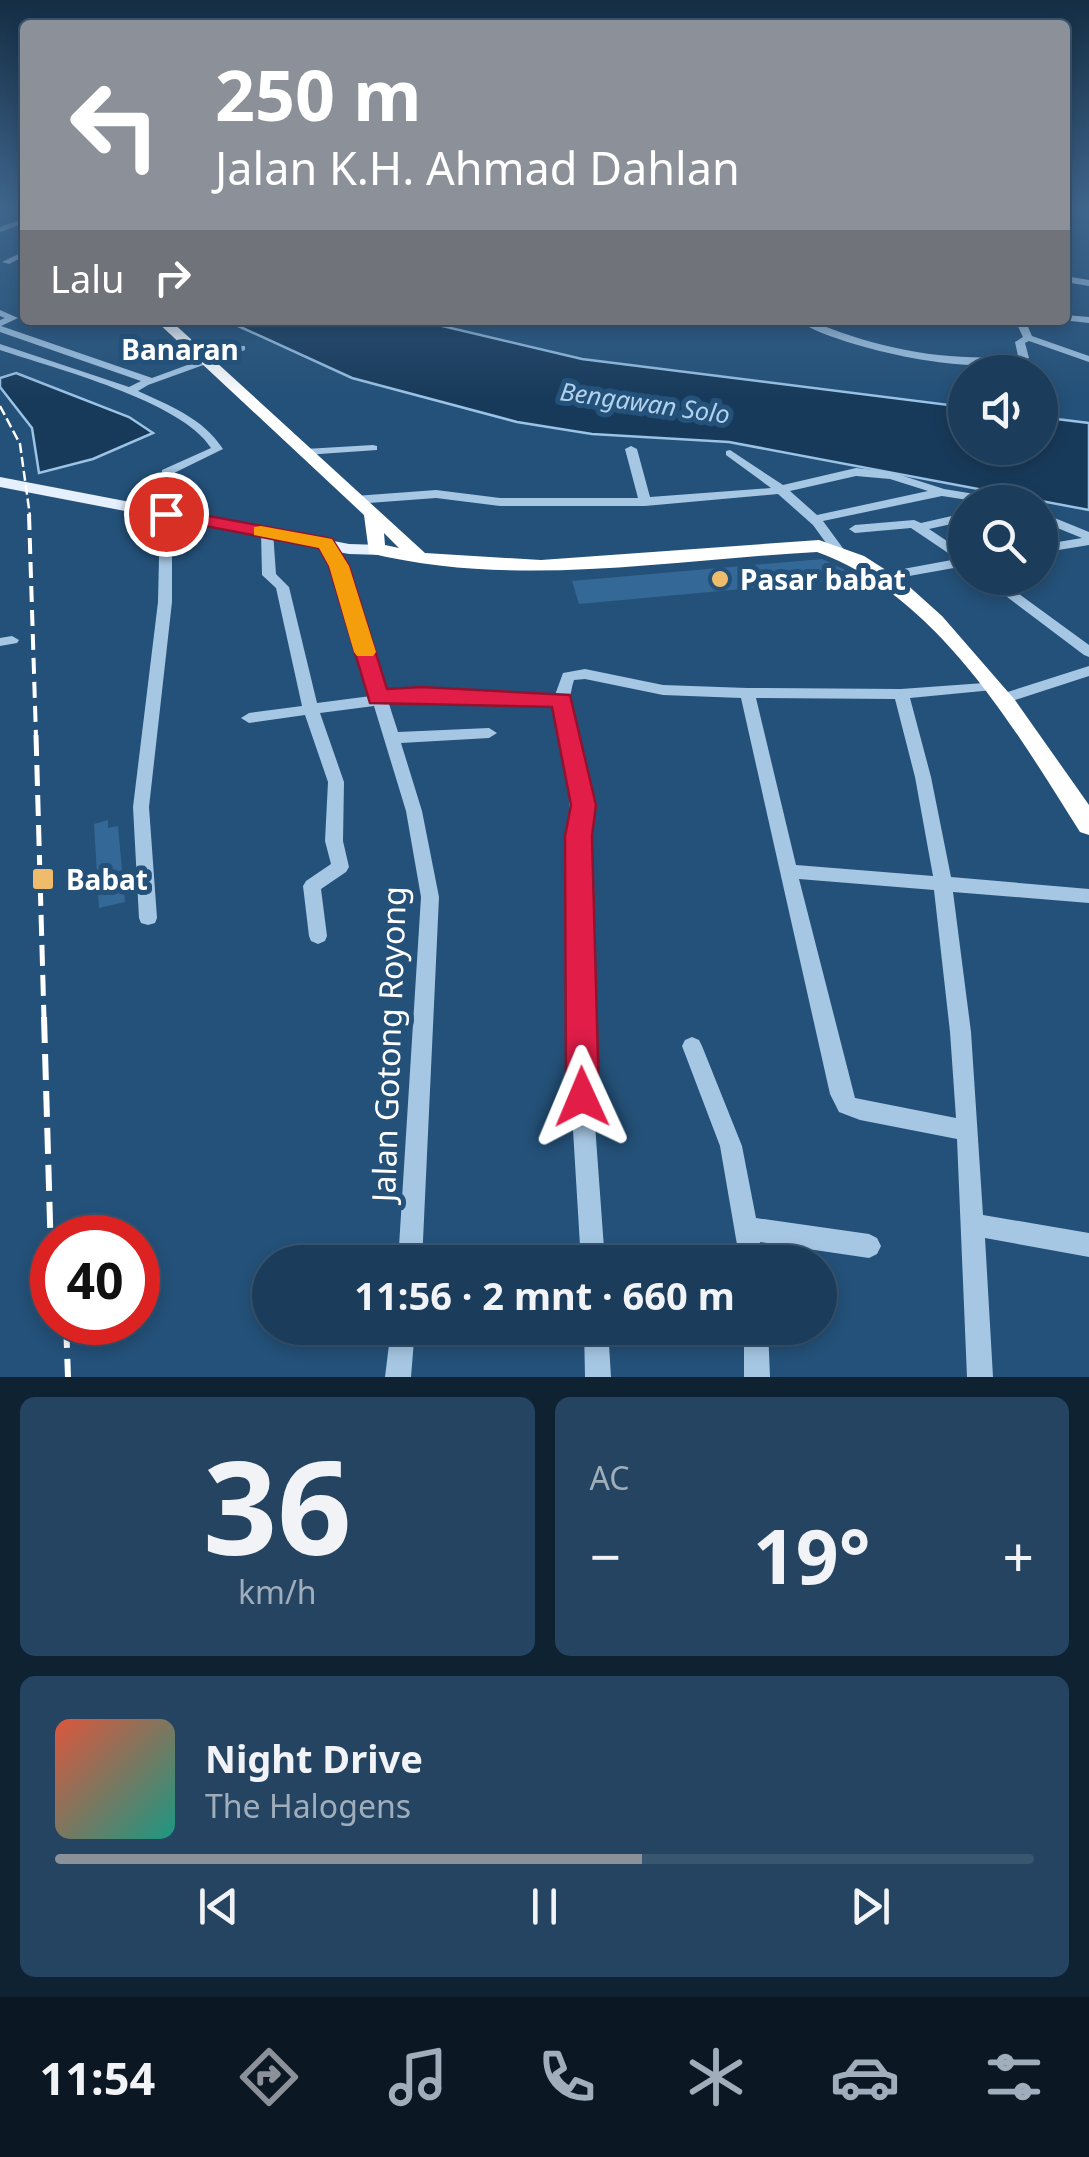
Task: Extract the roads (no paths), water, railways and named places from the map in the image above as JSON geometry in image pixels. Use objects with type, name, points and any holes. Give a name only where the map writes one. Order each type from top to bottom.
[{"type":"highway","points":[[167,325],[372,516],[384,543],[428,559],[586,565],[805,546],[857,558],[998,692],[1089,825]]},
{"type":"main road","points":[[2,484],[326,543],[384,543]]},
{"type":"street","points":[[0,313],[13,318],[0,326]]},
{"type":"street","points":[[811,325],[831,334],[957,364],[1024,358],[1020,342],[1028,338]]},
{"type":"street","points":[[1022,325],[1028,338],[1089,356]]},
{"type":"street","points":[[0,326],[150,382]]},
{"type":"street","points":[[0,347],[130,391],[194,425],[218,448],[166,472],[166,492],[159,512],[164,602],[141,807],[148,918]]},
{"type":"street","points":[[130,391],[242,348]]},
{"type":"street","points":[[305,452],[373,448]]},
{"type":"street","points":[[631,448],[645,502]]},
{"type":"street","points":[[730,453],[779,488],[813,519],[839,551]]},
{"type":"street","points":[[355,500],[436,494],[500,502],[645,502],[779,488],[856,472],[890,476],[948,493]]},
{"type":"street","points":[[686,482],[696,499]]},
{"type":"street","points":[[813,519],[942,492]]},
{"type":"street","points":[[856,529],[888,524],[920,527],[948,521]]},
{"type":"street","points":[[1058,524],[1089,539]]},
{"type":"street","points":[[920,527],[948,548]]},
{"type":"street","points":[[266,532],[269,574],[282,587],[312,709],[336,782],[334,841],[340,857],[338,871],[312,886],[318,936]]},
{"type":"street","points":[[1058,545],[1089,539]]},
{"type":"street","name":"Jalan Gotong Royong","points":[[326,543],[339,566],[414,811],[431,918],[411,1245]]},
{"type":"street","points":[[881,577],[948,563]]},
{"type":"street","points":[[1012,595],[1089,652]]},
{"type":"street","points":[[591,1245],[582,1078],[578,836],[583,805],[562,700],[563,685],[573,674],[663,690],[998,692],[1089,671]]},
{"type":"street","points":[[747,692],[846,1105],[966,1130]]},
{"type":"street","points":[[249,718],[422,694],[562,700]]},
{"type":"street","points":[[900,694],[913,734],[953,960],[980,1377]]},
{"type":"street","points":[[391,738],[489,733]]},
{"type":"street","points":[[790,872],[1089,896]]},
{"type":"street","points":[[692,1046],[731,1146],[750,1245]]},
{"type":"street","points":[[972,1224],[1089,1244]]},
{"type":"street","points":[[747,1228],[869,1246]]},
{"type":"street","points":[[398,1377],[401,1345]]},
{"type":"street","points":[[597,1345],[598,1377]]},
{"type":"street","points":[[756,1345],[757,1377]]},
{"type":"water","name":"Bengawan Solo","points":[[236,325],[438,325],[582,359],[948,405],[948,465],[1058,465],[1058,419],[1089,423],[1089,510],[1058,504],[1058,485],[957,485],[729,442],[592,434],[517,422],[352,378]]},
{"type":"water","points":[[16,373],[129,417],[153,433],[93,459],[39,473],[32,428],[0,387],[0,378]]},
{"type":"railway","points":[[0,406],[20,444],[30,516]]},
{"type":"railway","points":[[29,514],[36,737]]},
{"type":"railway","points":[[36,735],[44,1019]]},
{"type":"railway","points":[[44,1017],[50,1215]]},
{"type":"railway","points":[[67,1345],[68,1377]]},
{"type":"place","name":"Pasar babat","points":[[720,579]]},
{"type":"place","name":"Babat","points":[[43,879]]},
{"type":"district","name":"Banaran","points":[[180,349]]}]
